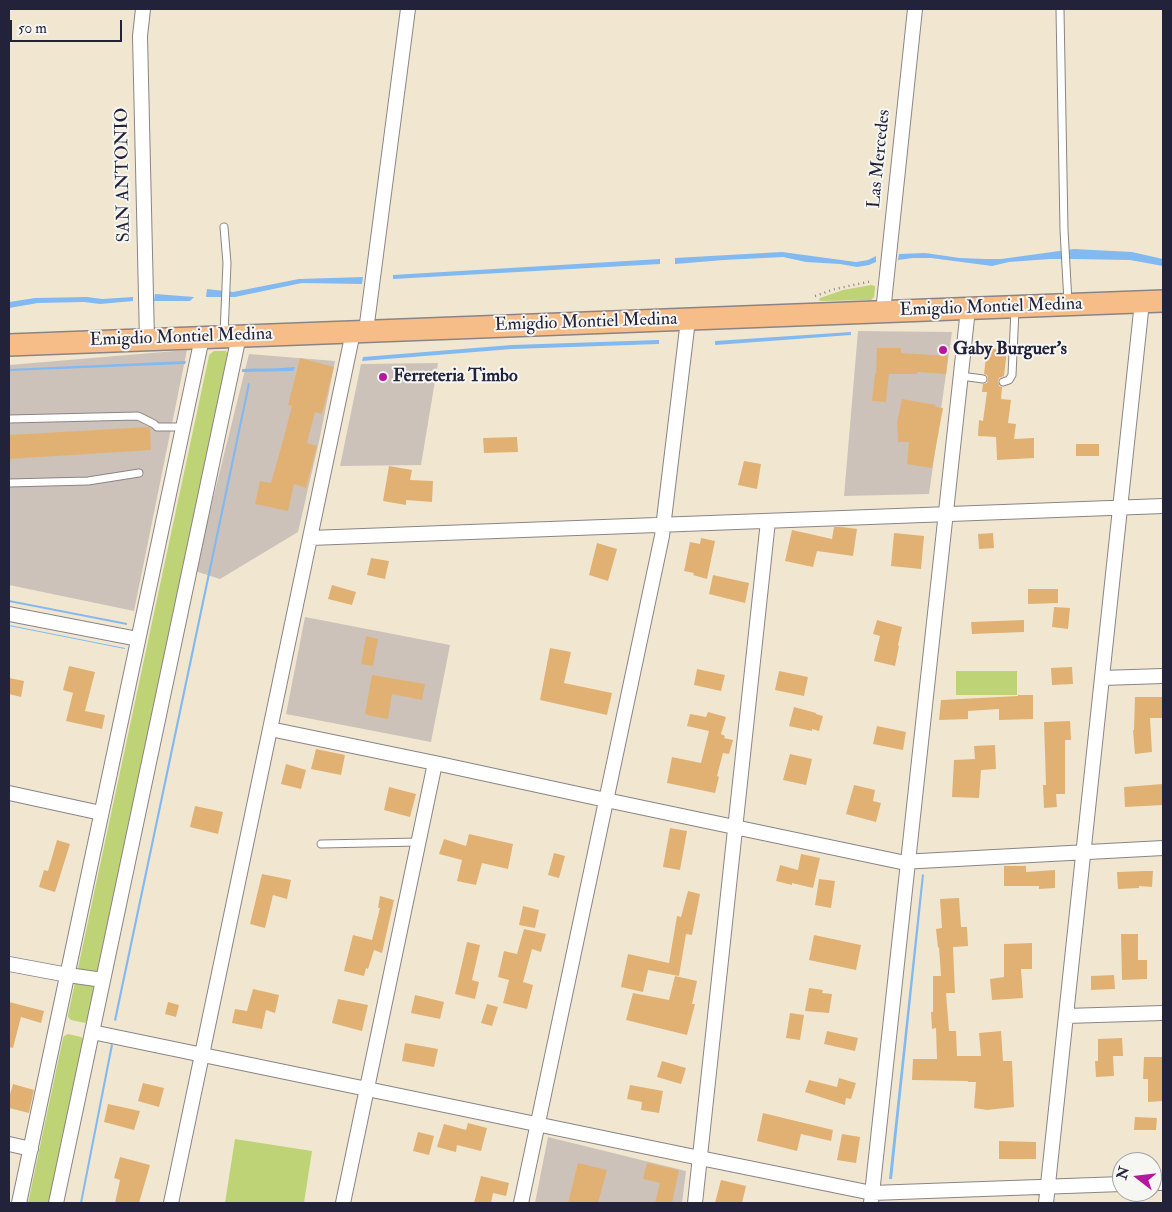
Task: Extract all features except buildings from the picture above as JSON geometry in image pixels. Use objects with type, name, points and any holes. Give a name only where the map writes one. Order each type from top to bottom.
[{"type":"main road","name":"Emigdio Montiel Medina","points":[[9,345],[1153,301]]},
{"type":"street","name":"SAN ANTONIO","points":[[143,9],[140,36],[147,340]]},
{"type":"street","points":[[171,1203],[310,538],[360,331],[408,9]]},
{"type":"street","name":"Las Mercedes","points":[[883,312],[915,9]]},
{"type":"street","points":[[1046,1203],[1120,507],[1153,301]]},
{"type":"street","points":[[871,1198],[968,309]]},
{"type":"street","points":[[521,1203],[664,524],[688,320]]},
{"type":"street","points":[[56,1203],[103,980],[231,336]]},
{"type":"street","points":[[19,1203],[202,338]]},
{"type":"street","points":[[310,538],[1163,506]]},
{"type":"street","points":[[695,1203],[768,521]]},
{"type":"street","points":[[9,614],[138,639]]},
{"type":"street","points":[[1102,678],[1163,676]]},
{"type":"street","points":[[270,729],[435,762],[901,862],[1163,848]]},
{"type":"street","points":[[343,1203],[435,762]]},
{"type":"street","points":[[9,793],[101,813]]},
{"type":"street","points":[[9,964],[103,980]]},
{"type":"street","points":[[1066,1016],[1163,1013]]},
{"type":"street","points":[[92,1032],[700,1158],[871,1198],[1112,1184]]},
{"type":"street","points":[[9,1144],[31,1149]]},
{"type":"lane","points":[[1060,10],[1064,230],[1068,305]]},
{"type":"lane","points":[[224,227],[231,336]]},
{"type":"lane","points":[[1003,382],[1009,380],[1012,375],[1015,307]]},
{"type":"lane","points":[[961,376],[984,379]]},
{"type":"lane","points":[[9,420],[138,416],[157,426],[183,427]]},
{"type":"lane","points":[[9,483],[88,482],[139,473]]},
{"type":"lane","points":[[321,844],[419,842]]},
{"type":"path","points":[[811,298],[835,289],[879,279],[887,273]]},
{"type":"shaded area","points":[[858,331],[952,332],[929,494],[844,496]]},
{"type":"shaded area","points":[[187,350],[134,611],[9,585],[9,365]]},
{"type":"shaded area","points":[[249,354],[335,361],[298,532],[220,579],[195,571]]},
{"type":"shaded area","points":[[438,363],[421,465],[340,466],[361,364]]},
{"type":"shaded area","points":[[305,617],[450,645],[431,742],[286,714]]},
{"type":"shaded area","points":[[548,1137],[686,1171],[682,1203],[535,1203]]},
{"type":"green space","points":[[875,286],[875,288],[874,297],[871,300],[819,300],[843,290]]},
{"type":"green space","points":[[214,351],[226,351],[229,356],[88,1019],[85,1023],[71,1020],[68,1015],[209,356]]},
{"type":"green space","points":[[956,671],[1017,671],[1017,695],[956,695]]},
{"type":"green space","points":[[68,1034],[81,1037],[84,1040],[50,1203],[28,1203],[63,1038]]},
{"type":"green space","points":[[235,1139],[312,1151],[304,1203],[225,1203]]},
{"type":"water","points":[[1074,249],[1132,252],[1163,259],[1163,266],[1130,260],[1050,259],[1009,262],[992,266],[931,258],[898,260],[899,254],[925,253],[960,258],[1001,259]]},
{"type":"water","points":[[782,252],[856,262],[868,260],[876,256],[876,262],[857,267],[806,262],[783,257],[675,264],[675,258]]},
{"type":"water","points":[[660,259],[660,264],[393,279],[393,275]]},
{"type":"water","points":[[363,277],[362,284],[302,283],[235,297],[206,297],[207,289],[233,292],[299,279]]},
{"type":"water","points":[[155,294],[194,297],[190,301],[154,301]]},
{"type":"water","points":[[87,297],[102,299],[133,297],[133,301],[100,304],[84,302],[38,303],[9,308],[9,302],[35,298]]},
{"type":"water","points":[[851,332],[851,335],[715,345],[715,341]]},
{"type":"water","points":[[659,340],[659,344],[512,349],[362,361],[363,357],[512,345]]},
{"type":"water","points":[[186,361],[185,364],[9,371],[9,369]]},
{"type":"water","points":[[295,367],[293,371],[242,372],[242,369]]},
{"type":"water","points":[[248,383],[250,384],[116,1021],[114,1020]]},
{"type":"water","points":[[9,600],[127,623],[127,625],[9,602]]},
{"type":"water","points":[[9,626],[125,648],[125,649]]},
{"type":"water","points":[[922,874],[924,875],[892,1179],[889,1179]]},
{"type":"water","points":[[111,1044],[113,1045],[82,1203],[80,1203]]},
{"type":"place","name":"Gaby Burguer's","points":[[943,350]]},
{"type":"place","name":"Ferreteria Timbo","points":[[383,377]]}]
